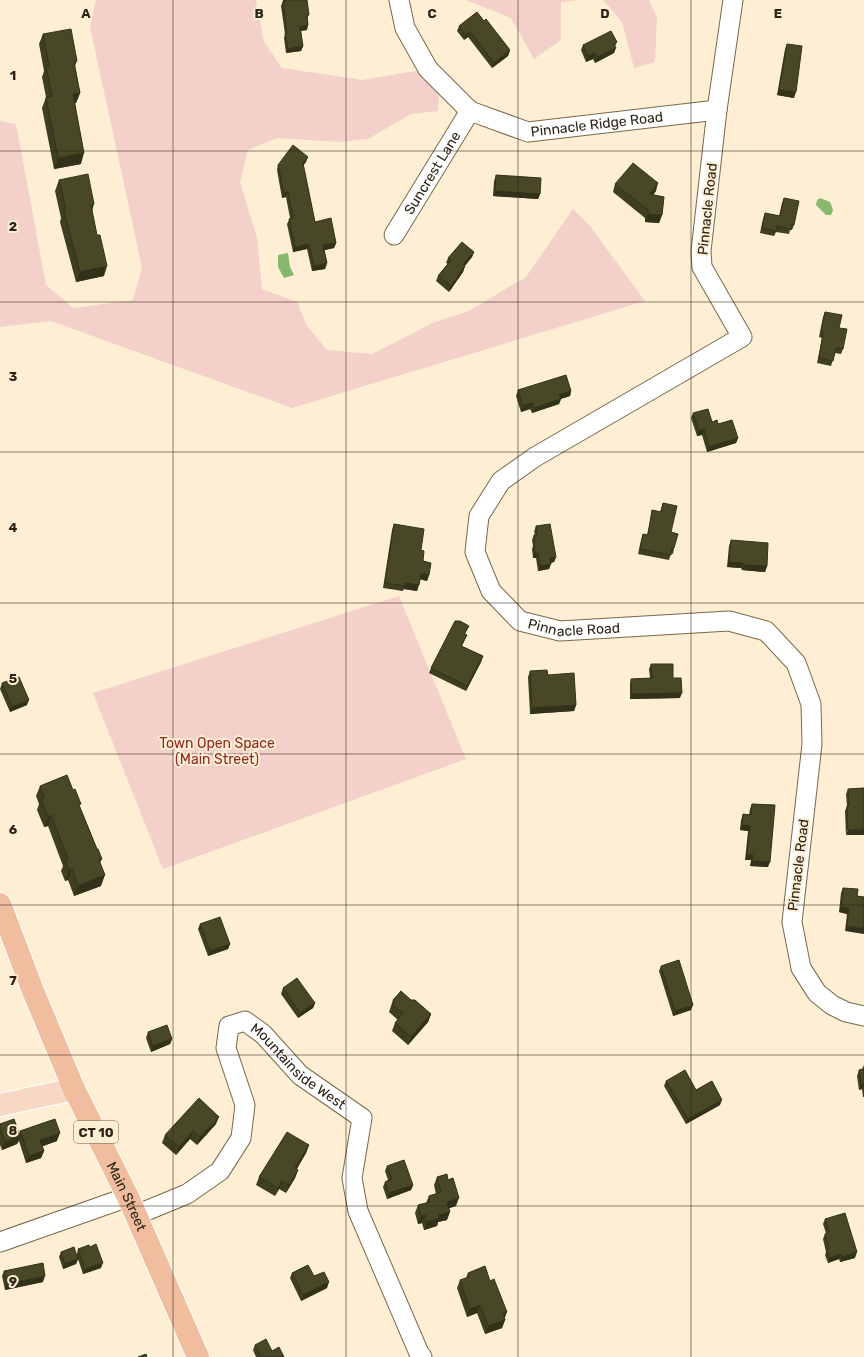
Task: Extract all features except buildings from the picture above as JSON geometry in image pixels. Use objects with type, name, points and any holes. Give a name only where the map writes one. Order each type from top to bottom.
[{"type":"highway","name":"Main Street","points":[[0,904],[25,972],[74,1089],[132,1206],[198,1357]]},
{"type":"main road","points":[[0,1105],[74,1089]]},
{"type":"street","name":"Pinnacle Ridge Road","points":[[399,0],[405,28],[428,69],[470,111],[528,132],[717,110]]},
{"type":"street","name":"Pinnacle Road","points":[[733,0],[717,110],[701,251],[702,267],[742,337],[535,457],[501,481],[479,516],[475,552],[491,591],[520,621],[560,631],[729,621],[766,631],[796,663],[811,704],[812,744],[792,922],[801,968],[818,992],[832,1005],[846,1012],[864,1016]]},
{"type":"street","name":"Suncrest Lane","points":[[394,235],[470,111]]},
{"type":"street","name":"Mountainside West","points":[[132,1206],[187,1194],[220,1171],[241,1138],[245,1105],[226,1048],[229,1026],[245,1020],[263,1034],[300,1075],[362,1118],[352,1178],[358,1211],[422,1357]]},
{"type":"street","points":[[0,1242],[132,1206]]},
{"type":"green space","points":[[96,0],[256,0],[264,42],[282,68],[362,80],[428,69],[439,96],[438,111],[411,114],[368,139],[339,142],[277,138],[248,150],[240,182],[257,238],[262,289],[297,302],[307,326],[327,350],[372,354],[435,322],[469,311],[526,277],[573,209],[590,226],[645,301],[292,408],[51,321],[0,327],[0,121],[16,124],[46,285],[73,308],[133,300],[142,267],[90,27]]},
{"type":"green space","points":[[466,0],[580,0],[561,2],[561,40],[534,59],[511,18]]},
{"type":"green space","points":[[603,0],[649,0],[657,18],[655,62],[634,68],[622,22]]},
{"type":"green space","name":"Town Open Space (Main Street)","points":[[399,596],[466,759],[163,869],[93,693]]},
{"type":"shaded area","points":[[820,198],[830,202],[833,210],[831,215],[826,215],[816,205],[817,200]]},
{"type":"shaded area","points":[[288,253],[290,267],[294,275],[284,278],[278,267],[278,255]]}]
